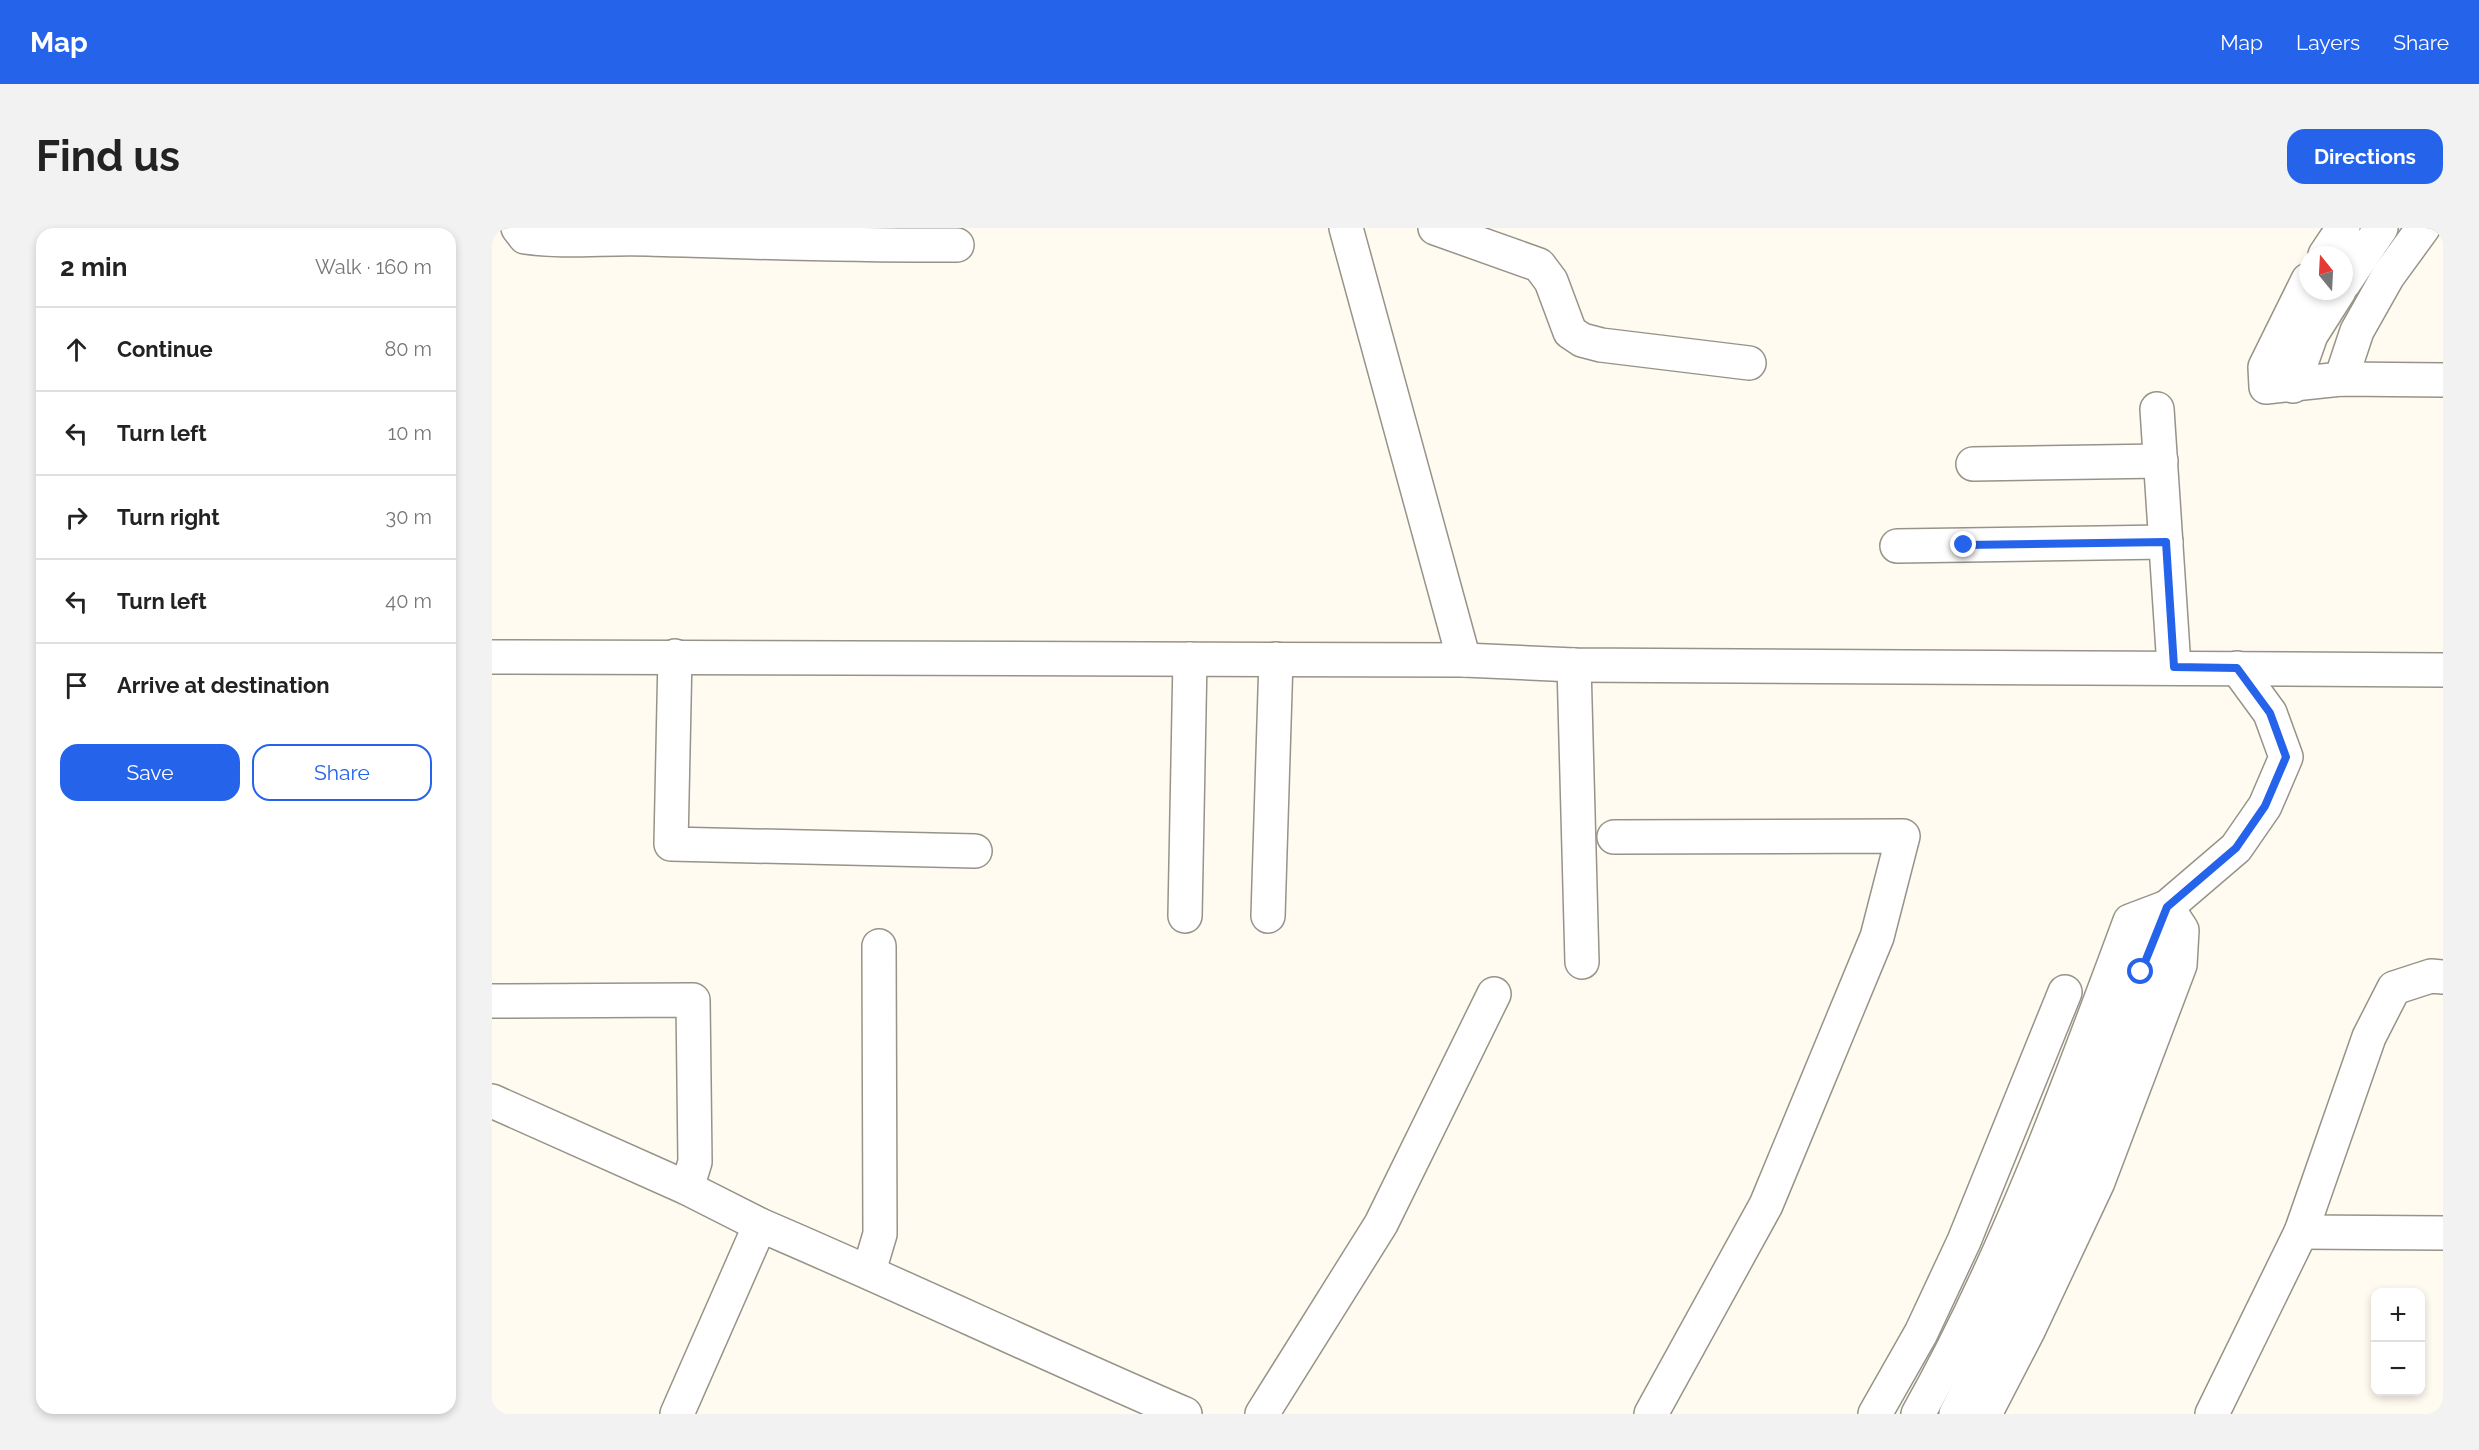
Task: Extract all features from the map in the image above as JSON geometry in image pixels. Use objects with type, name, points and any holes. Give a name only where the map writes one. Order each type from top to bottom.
[{"type":"street","points":[[518,228],[525,237],[541,239],[633,233],[876,237],[957,245]]},
{"type":"street","points":[[1346,228],[1464,660]]},
{"type":"street","points":[[1435,228],[1539,265],[1551,281],[1570,332],[1575,337],[1601,345],[1749,363]]},
{"type":"street","points":[[2331,246],[2343,228]]},
{"type":"street","points":[[2353,270],[2381,228]]},
{"type":"street","points":[[2341,380],[2357,331],[2388,276],[2423,228]]},
{"type":"street","points":[[2299,298],[2265,367],[2266,387],[2341,380],[2443,380]]},
{"type":"street","points":[[2293,386],[2311,336],[2333,300]]},
{"type":"street","points":[[2157,409],[2174,667]]},
{"type":"street","points":[[1973,464],[2161,461]]},
{"type":"street","points":[[1897,546],[2166,542]]},
{"type":"street","points":[[675,656],[671,844],[975,851]]},
{"type":"street","points":[[492,657],[1464,660],[1574,665],[2443,669]]},
{"type":"street","points":[[1185,916],[1190,659]]},
{"type":"street","points":[[1268,916],[1276,659]]},
{"type":"street","points":[[1574,665],[1582,962]]},
{"type":"street","points":[[1918,1414],[2000,1251],[2067,1088],[2130,921],[2167,907],[2236,848],[2265,806],[2286,757],[2270,713],[2237,668]]},
{"type":"street","points":[[1614,837],[1904,836],[1877,937],[1766,1205],[1651,1414]]},
{"type":"street","points":[[1956,1414],[1999,1329],[2059,1195],[2167,907]]},
{"type":"street","points":[[1985,1414],[2028,1331],[2098,1182],[2180,965],[2182,930],[2167,907]]},
{"type":"street","points":[[869,1271],[880,1234],[879,946]]},
{"type":"street","points":[[2212,1414],[2301,1232],[2369,1037],[2394,988],[2431,976],[2443,977]]},
{"type":"street","points":[[1875,1414],[1921,1333],[1964,1241],[2065,992]]},
{"type":"street","points":[[1262,1414],[1381,1224],[1494,994]]},
{"type":"street","points":[[492,1000],[693,1000],[695,1162],[687,1188]]},
{"type":"street","points":[[492,1101],[687,1188],[760,1225],[869,1271],[1063,1361],[1185,1414]]},
{"type":"street","points":[[677,1414],[760,1225]]},
{"type":"street","points":[[2301,1232],[2443,1233]]},
{"type":"route","points":[[1964,545],[2166,542],[2174,667],[2237,668],[2270,713],[2286,757],[2265,806],[2236,848],[2167,907],[2141,972]]}]
